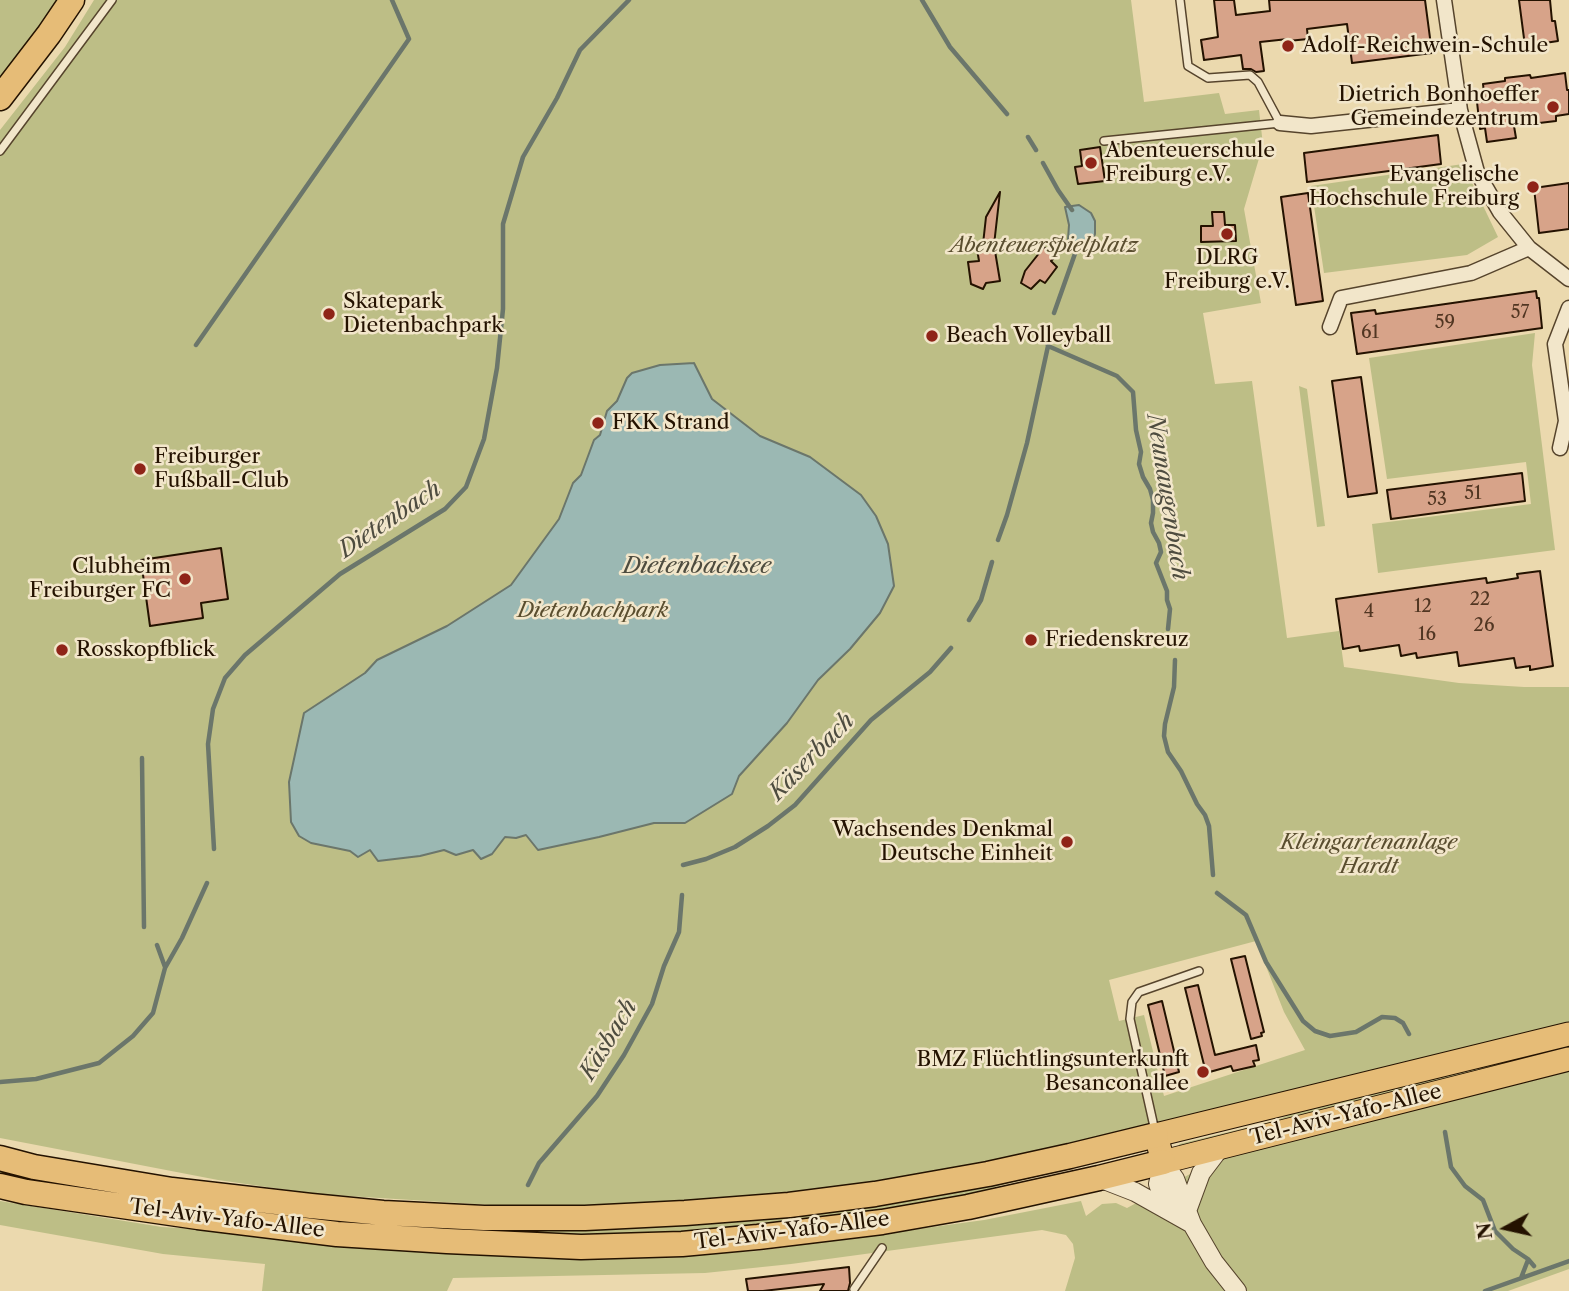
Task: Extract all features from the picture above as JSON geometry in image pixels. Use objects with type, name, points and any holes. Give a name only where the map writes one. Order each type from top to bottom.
[{"type":"highway","points":[[0,98],[72,0]]},
{"type":"highway","name":"Tel-Aviv-Yafo-Allee","points":[[0,1158],[34,1167],[172,1190],[311,1206],[484,1218],[585,1218],[789,1205],[875,1194],[988,1174],[1156,1135]]},
{"type":"highway","name":"Tel-Aviv-Yafo-Allee","points":[[0,1186],[198,1217],[337,1234],[581,1247],[682,1244],[882,1222],[968,1207],[1164,1162]]},
{"type":"main road","name":"Tel-Aviv-Yafo-Allee","points":[[1156,1135],[1569,1034]]},
{"type":"main road","name":"Tel-Aviv-Yafo-Allee","points":[[1164,1162],[1569,1059]]},
{"type":"main road","points":[[1156,1135],[1164,1162]]},
{"type":"street","points":[[1444,0],[1460,110],[1477,172],[1500,212],[1529,248],[1569,279]]},
{"type":"street","points":[[1280,122],[1311,126],[1460,110]]},
{"type":"street","points":[[1330,327],[1341,298],[1471,273],[1529,248]]},
{"type":"street","points":[[1560,448],[1566,421],[1555,344],[1569,308]]},
{"type":"street","points":[[1189,1218],[1201,1173],[1220,1148]]},
{"type":"street","points":[[1164,1162],[1158,1184],[1168,1210]]},
{"type":"street","points":[[1164,1162],[1175,1179],[1189,1218],[1214,1262],[1237,1291]]},
{"type":"street","points":[[1099,1178],[1189,1218]]},
{"type":"lane","points":[[0,151],[112,0]]},
{"type":"lane","points":[[1104,141],[1280,122],[1258,82],[1250,75],[1208,78],[1188,66],[1180,0]]},
{"type":"lane","points":[[1156,1135],[1130,1018],[1132,1002],[1139,992],[1199,971]]},
{"type":"lane","points":[[853,1289],[882,1248]]},
{"type":"green space","points":[[0,0],[62,0],[0,83]]},
{"type":"green space","name":"Dietenbachpark","points":[[94,0],[1131,0],[1144,102],[1219,93],[1225,114],[1259,110],[1263,145],[1244,209],[1261,303],[1203,313],[1215,384],[1252,381],[1287,638],[1339,631],[1344,667],[1459,683],[1569,687],[1569,1024],[993,1165],[828,1192],[571,1210],[316,1194],[218,1180],[0,1138],[0,130],[65,47]],"holes":[[[1256,941],[1284,1012],[1305,1050],[1164,1096],[1144,1015],[1119,1021],[1109,980]]]},
{"type":"green space","points":[[1463,164],[1498,237],[1467,255],[1324,273],[1311,186]]},
{"type":"green space","points":[[1535,333],[1532,365],[1555,550],[1378,573],[1372,524],[1531,504],[1526,462],[1387,479],[1369,358]]},
{"type":"green space","points":[[1299,386],[1307,389],[1325,526],[1317,527]]},
{"type":"green space","points":[[1569,1043],[1569,1052],[1180,1148],[1179,1144],[1274,1121],[1320,1103]]},
{"type":"green space","points":[[1569,1070],[1569,1269],[1508,1291],[1065,1291],[1075,1258],[1073,1244],[1066,1235],[1042,1230],[705,1273],[453,1278],[447,1291],[262,1291],[265,1264],[163,1254],[0,1225],[0,1201],[162,1227],[667,1256],[757,1251],[984,1220],[1081,1201],[1086,1216],[1102,1204],[1116,1203],[1127,1208],[1229,1153]]},
{"type":"green space","points":[[1135,1152],[936,1204],[704,1232],[570,1236],[342,1224],[134,1197],[0,1173],[0,1166],[568,1227]]},
{"type":"water","points":[[1079,205],[1091,213],[1095,221],[1095,234],[1090,245],[1074,252],[1068,239],[1069,225],[1065,207]]},
{"type":"water","name":"Dietenbachsee","points":[[694,363],[712,399],[760,436],[810,457],[861,495],[876,516],[888,544],[894,586],[880,613],[850,649],[818,680],[787,723],[739,776],[732,794],[685,823],[654,823],[538,850],[526,835],[505,837],[492,854],[481,859],[473,850],[456,855],[444,850],[378,861],[370,850],[358,857],[350,851],[311,843],[299,836],[291,822],[289,782],[304,713],[365,673],[377,660],[447,626],[511,585],[559,519],[573,483],[581,475],[594,440],[600,435],[607,411],[617,401],[627,378],[632,373],[660,365]]},
{"type":"building","points":[[1214,0],[1234,0],[1236,15],[1270,11],[1269,0],[1425,0],[1432,53],[1352,63],[1347,24],[1307,29],[1308,39],[1260,42],[1264,71],[1243,69],[1241,55],[1204,60],[1201,40],[1218,37]]},
{"type":"building","points":[[1519,0],[1550,0],[1558,41],[1525,46]]},
{"type":"building","name":"Dietrich Bonhoeffer Gemeindezentrum","points":[[1565,73],[1569,90],[1569,114],[1556,116],[1556,121],[1514,126],[1516,138],[1487,142],[1485,128],[1480,129],[1477,102],[1485,101],[1483,84],[1505,81],[1505,78],[1530,75],[1531,78]]},
{"type":"building","points":[[1438,135],[1441,164],[1307,182],[1304,153]]},
{"type":"building","points":[[1100,147],[1105,181],[1078,184],[1075,167],[1082,166],[1080,150]]},
{"type":"building","points":[[1569,183],[1569,229],[1539,233],[1534,188]]},
{"type":"building","points":[[1000,192],[994,245],[1000,281],[986,283],[983,289],[971,284],[968,262],[979,261],[976,243],[983,244],[986,217]]},
{"type":"building","points":[[1308,193],[1323,301],[1296,305],[1281,197]]},
{"type":"building","points":[[1212,212],[1224,212],[1225,225],[1235,225],[1236,241],[1201,242],[1201,226],[1213,226]]},
{"type":"building","points":[[1044,247],[1056,256],[1051,261],[1057,267],[1045,283],[1040,280],[1031,289],[1021,283],[1025,271]]},
{"type":"building","points":[[1536,291],[1542,328],[1357,354],[1351,313],[1375,310],[1376,314]]},
{"type":"building","points":[[1361,377],[1377,493],[1348,497],[1332,381]]},
{"type":"building","points":[[1522,473],[1525,501],[1391,519],[1387,490]]},
{"type":"building","name":"Clubheim Freiburger FC","points":[[221,548],[228,599],[201,603],[203,618],[150,626],[141,560]]},
{"type":"building","points":[[1540,571],[1553,666],[1530,670],[1530,666],[1516,668],[1514,658],[1459,666],[1457,652],[1417,658],[1416,653],[1401,656],[1399,645],[1360,651],[1359,646],[1343,649],[1336,599],[1486,578],[1487,583],[1518,578],[1517,574]]},
{"type":"building","points":[[1245,956],[1264,1032],[1261,1033],[1262,1036],[1251,1039],[1231,959]]},
{"type":"building","points":[[1198,985],[1215,1055],[1256,1045],[1259,1060],[1253,1061],[1255,1066],[1233,1071],[1231,1066],[1206,1073],[1185,988]]},
{"type":"building","points":[[1162,1001],[1179,1072],[1165,1076],[1148,1005]]},
{"type":"building","points":[[849,1267],[848,1291],[820,1291],[824,1284],[748,1291],[746,1279]]},
{"type":"waterway","points":[[196,345],[409,39],[392,0]]},
{"type":"waterway","name":"Dietenbach","points":[[214,849],[208,744],[213,709],[225,678],[245,655],[340,574],[445,509],[466,487],[484,439],[497,368],[503,309],[503,224],[523,157],[557,98],[580,50],[629,0]]},
{"type":"waterway","name":"Neunaugenbach","points":[[922,0],[950,47],[1007,114]]},
{"type":"waterway","name":"Neunaugenbach","points":[[1028,137],[1036,150]]},
{"type":"waterway","name":"Neunaugenbach","points":[[1043,163],[1072,210]]},
{"type":"waterway","name":"Neunaugenbach","points":[[1054,313],[1077,248]]},
{"type":"waterway","name":"Neunaugenbach","points":[[1046,338],[1048,346],[1117,376],[1133,392],[1141,452],[1139,464],[1153,500],[1151,523],[1161,552],[1156,563],[1167,591],[1170,609],[1168,629]]},
{"type":"waterway","name":"Käserbach","points":[[998,540],[1027,443],[1048,346]]},
{"type":"waterway","name":"Käserbach","points":[[969,620],[981,600],[992,562]]},
{"type":"waterway","name":"Käserbach","points":[[683,865],[735,847],[795,805],[871,720],[930,672],[951,648]]},
{"type":"waterway","name":"Neunaugenbach","points":[[1175,660],[1174,687],[1164,736],[1168,752],[1181,771],[1209,826],[1213,875]]},
{"type":"waterway","points":[[142,758],[144,927]]},
{"type":"waterway","name":"Dietenbach","points":[[0,1082],[36,1079],[99,1063],[133,1036],[153,1013],[165,968],[207,883]]},
{"type":"waterway","name":"Neunaugenbach","points":[[1217,893],[1246,915],[1266,962],[1303,1021],[1315,1031],[1330,1036],[1356,1032],[1382,1017],[1395,1018],[1403,1023],[1409,1034]]},
{"type":"waterway","name":"Käsbach","points":[[528,1185],[539,1163],[597,1096],[624,1055],[652,1004],[664,966],[679,932],[682,895]]},
{"type":"waterway","points":[[157,945],[165,967]]},
{"type":"waterway","name":"Neunaugenbach","points":[[1445,1132],[1451,1167],[1465,1186],[1483,1200],[1495,1231],[1534,1266]]},
{"type":"waterway","points":[[1521,1278],[1528,1260]]},
{"type":"waterway","points":[[1485,1291],[1569,1261]]},
{"type":"place","name":"Adolf-Reichwein-Schule","points":[[1288,46]]},
{"type":"place","name":"Dietrich Bonhoeffer Gemeindezentrum","points":[[1553,107]]},
{"type":"place","name":"Abenteuerschule Freiburg e.V.","points":[[1091,163]]},
{"type":"place","name":"Evangelische Hochschule Freiburg","points":[[1533,187]]},
{"type":"place","name":"DLRG Freiburg e.V.","points":[[1227,234]]},
{"type":"place","name":"Skatepark Dietenbachpark","points":[[329,314]]},
{"type":"place","name":"Beach Volleyball","points":[[932,336]]},
{"type":"place","name":"FKK Strand","points":[[598,423]]},
{"type":"place","name":"Freiburger Fußball-Club","points":[[140,469]]},
{"type":"place","name":"Clubheim Freiburger FC","points":[[185,579]]},
{"type":"place","name":"Friedenskreuz","points":[[1031,640]]},
{"type":"place","name":"Rosskopfblick","points":[[62,650]]},
{"type":"place","name":"Wachsendes Denkmal Deutsche Einheit","points":[[1067,842]]},
{"type":"place","name":"BMZ Flüchtlingsunterkunft Besanconallee","points":[[1203,1072]]},
{"type":"park label","name":"Abenteuerspielplatz","points":[[1044,246]]},
{"type":"park label","name":"Kleingartenanlage Hardt","points":[[1369,855]]}]
